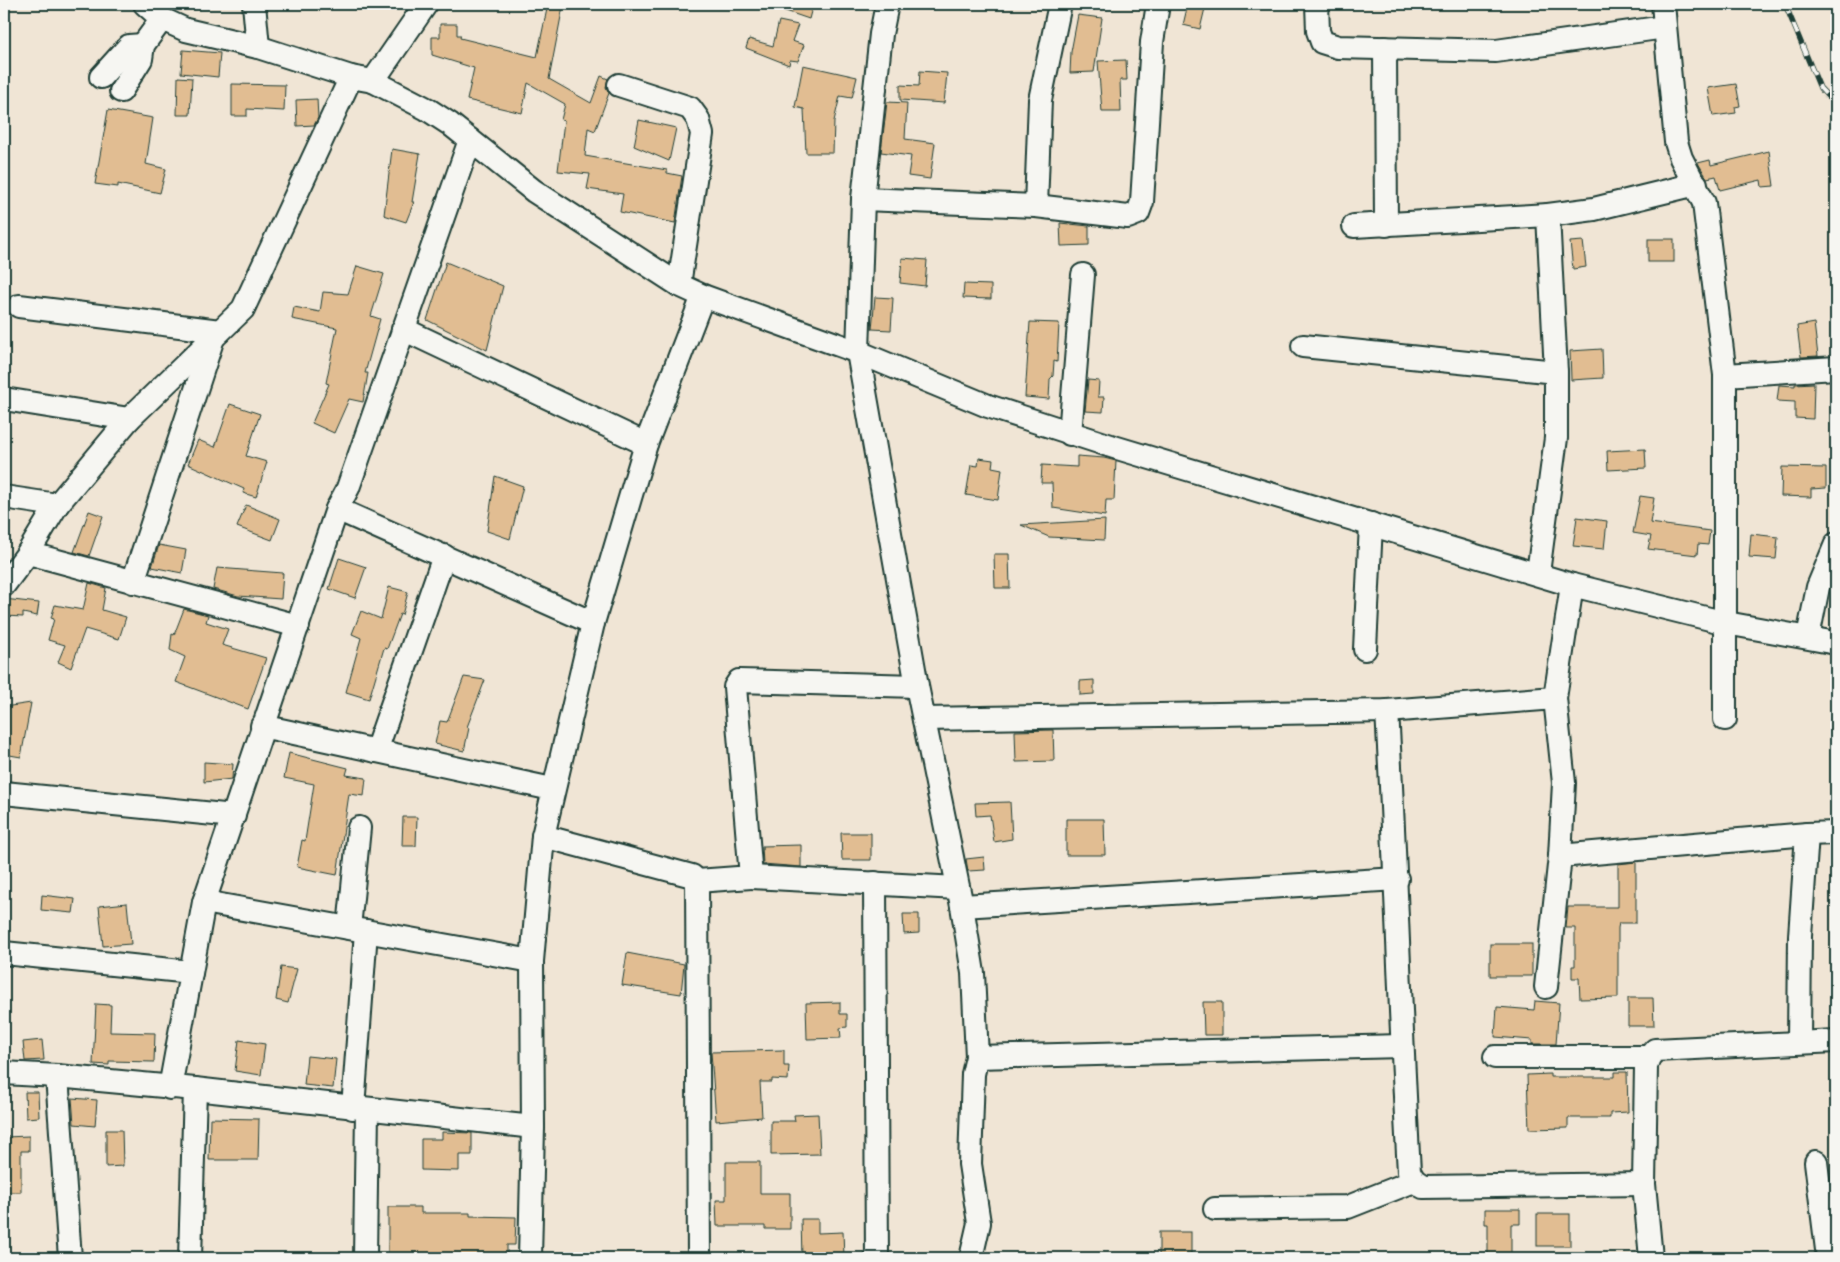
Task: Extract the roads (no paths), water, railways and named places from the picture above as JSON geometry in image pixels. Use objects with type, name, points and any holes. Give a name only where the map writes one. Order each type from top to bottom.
[{"type":"street","points":[[145,4],[162,19],[186,30],[258,47],[350,77],[373,81],[427,109],[450,124],[534,191],[679,285],[702,296],[858,352],[988,406],[1070,434],[1538,573],[1572,585],[1726,623],[1836,643]]},
{"type":"street","points":[[254,4],[258,47]]},
{"type":"street","points":[[373,81],[426,4]]},
{"type":"street","points":[[887,4],[881,34],[863,199],[858,352],[924,719],[960,897],[972,973],[977,1057],[974,1074],[970,1164],[979,1223],[971,1258]]},
{"type":"street","points":[[1036,206],[1040,100],[1060,4]]},
{"type":"street","points":[[863,199],[1036,206],[1128,217],[1138,213],[1142,202],[1152,42],[1158,4]]},
{"type":"street","points":[[1318,4],[1318,31],[1322,42],[1338,47],[1496,51],[1665,27]]},
{"type":"street","points":[[1663,4],[1676,142],[1681,158],[1704,202],[1725,375],[1725,719]]},
{"type":"street","points":[[121,91],[141,59],[142,45],[162,19]]},
{"type":"street","points":[[100,78],[129,46],[142,45]]},
{"type":"street","points":[[1385,48],[1386,225]]},
{"type":"street","points":[[4,585],[28,553],[58,505],[129,419],[243,309],[350,77]]},
{"type":"street","points":[[618,85],[690,108],[698,120],[702,134],[679,285]]},
{"type":"street","points":[[170,1088],[204,902],[337,509],[348,488],[470,140]]},
{"type":"street","points":[[1354,226],[1548,215],[1594,208],[1696,184]]},
{"type":"street","points":[[1538,573],[1556,438],[1556,372],[1548,215]]},
{"type":"street","points":[[1070,434],[1083,275]]},
{"type":"street","points":[[530,1258],[533,1127],[532,961],[543,836],[552,788],[593,622],[646,444],[702,296]]},
{"type":"street","points":[[19,306],[217,335]]},
{"type":"street","points":[[403,329],[646,444]]},
{"type":"street","points":[[133,582],[217,335]]},
{"type":"street","points":[[1303,346],[1556,372]]},
{"type":"street","points":[[1725,375],[1836,368]]},
{"type":"street","points":[[4,399],[129,419]]},
{"type":"street","points":[[4,496],[58,505]]},
{"type":"street","points":[[337,509],[593,622]]},
{"type":"street","points":[[1365,649],[1371,524]]},
{"type":"street","points":[[1808,637],[1818,587],[1836,544]]},
{"type":"street","points":[[28,553],[298,626]]},
{"type":"street","points":[[376,751],[444,556]]},
{"type":"street","points":[[1546,987],[1560,856],[1564,783],[1555,698],[1572,585]]},
{"type":"street","points":[[750,877],[735,687],[739,681],[918,686]]},
{"type":"street","points":[[924,719],[1387,711],[1555,698]]},
{"type":"street","points":[[1387,711],[1397,879],[1402,1046],[1409,1172],[1414,1182],[1423,1186],[1644,1184]]},
{"type":"street","points":[[262,726],[552,788]]},
{"type":"street","points":[[4,792],[234,816]]},
{"type":"street","points":[[359,828],[357,930],[365,1258]]},
{"type":"street","points":[[1560,856],[1836,833]]},
{"type":"street","points":[[1799,1042],[1800,936],[1807,834]]},
{"type":"street","points":[[543,836],[692,876],[697,881],[699,1258]]},
{"type":"street","points":[[697,881],[750,877],[875,883],[960,897],[1397,879]]},
{"type":"street","points":[[875,883],[877,1258]]},
{"type":"street","points":[[204,902],[532,961]]},
{"type":"street","points":[[4,953],[191,972]]},
{"type":"street","points":[[1651,1258],[1644,1184],[1646,1066],[1654,1050],[1836,1041]]},
{"type":"street","points":[[977,1057],[1402,1046]]},
{"type":"street","points":[[1495,1057],[1649,1057]]},
{"type":"street","points":[[4,1074],[57,1076],[533,1127]]},
{"type":"street","points":[[57,1076],[70,1258]]},
{"type":"street","points":[[190,1258],[195,1090]]},
{"type":"street","points":[[1816,1162],[1828,1258]]},
{"type":"street","points":[[1215,1209],[1348,1207],[1414,1182]]},
{"type":"railway","points":[[1785,4],[1820,88],[1836,105]]}]
